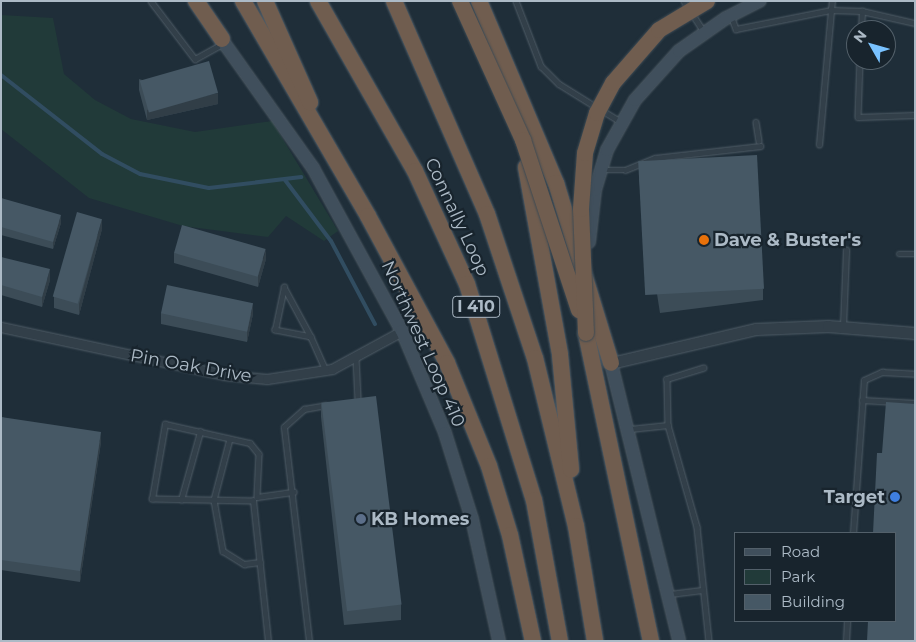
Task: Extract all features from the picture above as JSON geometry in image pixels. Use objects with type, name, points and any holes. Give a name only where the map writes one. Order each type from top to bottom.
[{"type":"highway","points":[[196,1],[223,40]]},
{"type":"highway","points":[[243,1],[344,174],[427,325],[489,466],[510,535],[533,641]]},
{"type":"highway","points":[[265,1],[344,174]]},
{"type":"highway","name":"Connally Loop","points":[[316,1],[330,22],[414,171],[467,284],[534,500],[560,641]]},
{"type":"highway","name":"Connally Loop","points":[[394,1],[487,214],[535,358],[576,526],[595,641]]},
{"type":"highway","points":[[460,1],[523,140],[586,333],[647,612],[651,641]]},
{"type":"highway","points":[[469,1],[502,84],[535,209],[560,355],[576,526]]},
{"type":"highway","points":[[479,1],[556,183],[611,363]]},
{"type":"highway","points":[[586,333],[581,209],[585,153],[596,113],[613,83],[659,30],[707,1]]},
{"type":"main road","name":"Northwest Loop 410","points":[[188,1],[223,40],[313,168],[402,331],[445,433],[466,502],[500,641]]},
{"type":"main road","points":[[680,641],[630,429],[611,363],[591,279],[589,231],[601,170],[621,122],[658,71],[704,32],[731,15],[760,1]]},
{"type":"street","name":"Pin Oak Drive","points":[[1,327],[245,378],[289,378],[326,370],[356,358],[402,331]]},
{"type":"street","points":[[611,363],[682,343],[756,329],[843,328],[915,333]]},
{"type":"lane","points":[[151,1],[195,59],[223,40]]},
{"type":"lane","points":[[516,1],[548,75],[621,122]]},
{"type":"lane","points":[[684,1],[704,32]]},
{"type":"lane","points":[[819,145],[832,1]]},
{"type":"lane","points":[[731,15],[736,29],[831,10],[862,11],[915,23]]},
{"type":"lane","points":[[862,11],[862,20]]},
{"type":"lane","points":[[860,70],[858,117],[915,115]]},
{"type":"lane","points":[[601,170],[625,170],[655,158],[759,144],[756,122]]},
{"type":"lane","points":[[843,328],[846,250]]},
{"type":"lane","points":[[899,254],[915,254]]},
{"type":"lane","points":[[310,337],[275,330],[284,287],[310,337],[326,370]]},
{"type":"lane","points":[[352,400],[361,399],[356,358]]},
{"type":"lane","points":[[704,368],[667,379],[668,425],[697,527],[702,590],[709,641]]},
{"type":"lane","points":[[853,532],[864,380],[882,372],[915,374]]},
{"type":"lane","points":[[862,400],[915,403]]},
{"type":"lane","points":[[309,641],[291,460],[283,444],[284,427],[304,409],[332,404]]},
{"type":"lane","points":[[268,641],[255,499],[259,454],[250,443],[165,424],[152,499],[255,499],[294,492]]},
{"type":"lane","points":[[630,429],[668,425]]},
{"type":"lane","points":[[181,500],[200,432]]},
{"type":"lane","points":[[230,439],[214,500],[223,551],[244,564],[260,562]]},
{"type":"lane","points":[[670,594],[702,590]]},
{"type":"lane","points":[[846,641],[847,622]]},
{"type":"green space","points":[[1,15],[53,18],[64,74],[95,100],[131,119],[195,132],[272,121],[338,231],[324,241],[286,216],[268,237],[183,226],[89,198],[1,129]]},
{"type":"building","points":[[209,61],[218,93],[149,113],[140,81]]},
{"type":"building","name":"Dave & Buster's","points":[[757,155],[764,289],[645,295],[638,161]]},
{"type":"building","points":[[1,198],[61,215],[53,242],[1,227]]},
{"type":"building","points":[[77,212],[102,219],[78,304],[53,297]]},
{"type":"building","points":[[182,225],[266,249],[258,277],[174,253]]},
{"type":"building","points":[[1,257],[50,269],[42,297],[1,285]]},
{"type":"building","points":[[167,285],[253,303],[247,332],[161,313]]},
{"type":"building","name":"KB Homes","points":[[376,396],[402,604],[347,611],[321,403]]},
{"type":"building","name":"Target","points":[[886,402],[915,404],[915,641],[867,641],[868,622],[896,622],[896,532],[873,532],[877,453],[882,453]]},
{"type":"building","points":[[1,417],[101,432],[80,571],[1,560]]},
{"type":"waterway","points":[[1,75],[102,154],[140,174],[209,188],[301,177]]},
{"type":"waterway","points":[[285,180],[331,241],[375,324]]},
{"type":"place","name":"Dave & Buster's","points":[[704,240]]},
{"type":"place","name":"Target","points":[[895,497]]},
{"type":"place","name":"KB Homes","points":[[361,519]]}]
